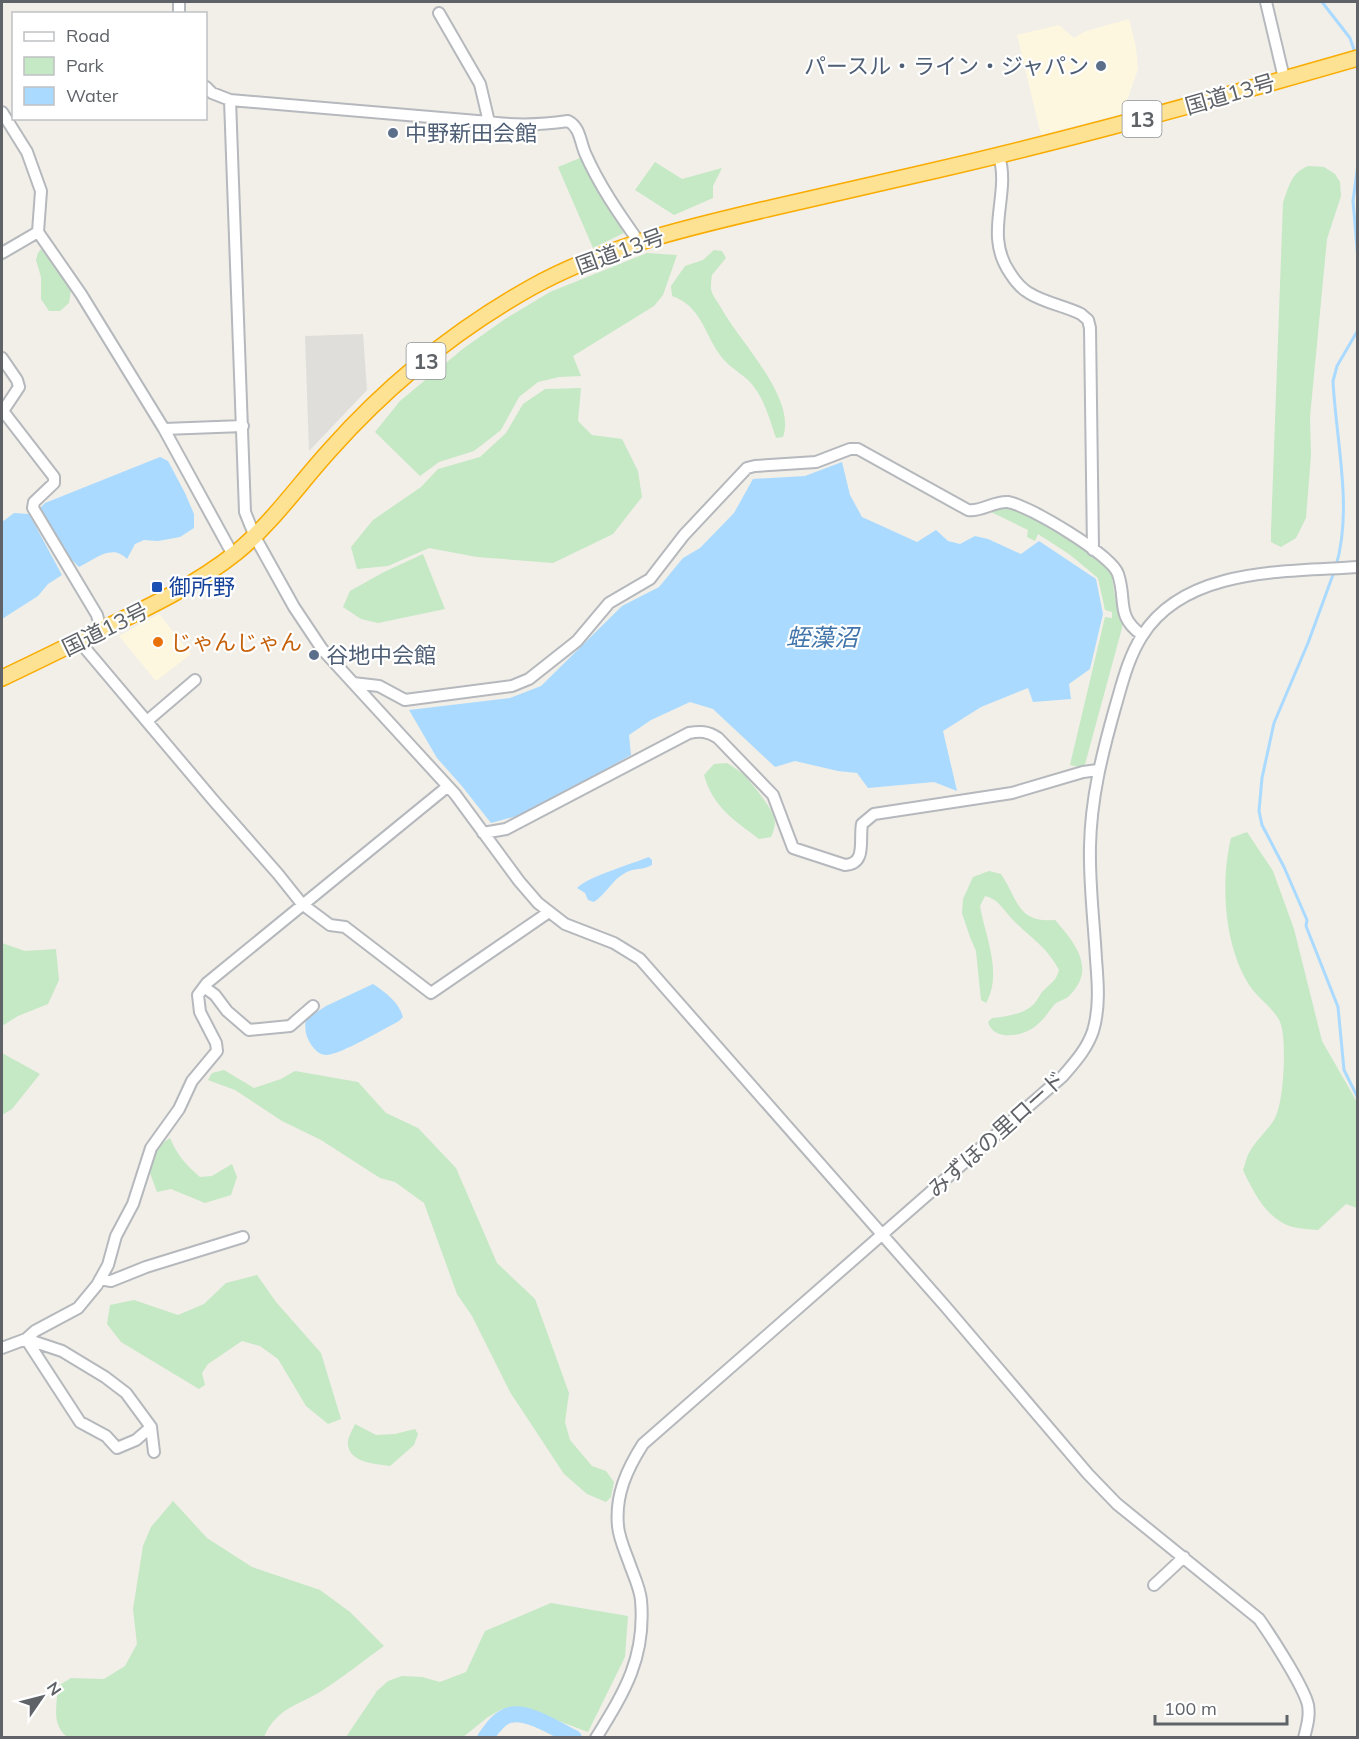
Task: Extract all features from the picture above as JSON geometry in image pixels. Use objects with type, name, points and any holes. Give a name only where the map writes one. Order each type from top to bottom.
[{"type":"highway","name":"国道13号","points":[[2,678],[183,589],[233,555],[255,537],[328,452],[366,412],[445,345],[532,287],[566,270],[639,242],[693,226],[999,156],[1171,112],[1358,58]]},
{"type":"street","points":[[1266,2],[1284,78]]},
{"type":"street","points":[[439,13],[480,84],[489,122]]},
{"type":"street","points":[[207,88],[212,93],[230,100],[514,126],[571,122],[576,126],[600,183],[639,242]]},
{"type":"street","points":[[230,100],[245,512],[255,537],[294,608],[322,649],[447,787],[519,881],[549,912],[565,924],[614,943],[640,959],[945,1306],[1088,1474],[1117,1504],[1259,1619],[1270,1634],[1307,1702],[1309,1716],[1304,1737]]},
{"type":"street","points":[[2,112],[27,152],[41,191],[38,232],[81,294],[164,429],[233,555]]},
{"type":"street","points":[[999,156],[1003,167],[997,238],[1005,266],[1028,292],[1081,314],[1088,320],[1090,328],[1093,550]]},
{"type":"street","points":[[2,253],[38,232]]},
{"type":"street","points":[[2,358],[17,380],[19,387],[3,411],[54,477],[54,483],[34,502],[33,508],[97,615],[101,630]]},
{"type":"street","points":[[164,429],[243,426]]},
{"type":"street","points":[[353,683],[379,686],[405,700],[512,686],[529,679],[577,641],[609,603],[650,579],[684,535],[747,468],[816,462],[850,449],[858,449],[968,510],[982,510],[1002,502],[1011,503],[1075,535],[1114,566],[1118,573],[1127,622],[1142,635]]},
{"type":"street","name":"みずほの里ロード","points":[[596,1737],[635,1666],[640,1644],[641,1598],[618,1527],[619,1498],[631,1462],[650,1438],[1063,1076],[1082,1054],[1093,1031],[1098,1004],[1090,847],[1092,811],[1098,770],[1130,658],[1142,635],[1158,616],[1179,599],[1200,588],[1227,579],[1358,567]]},
{"type":"street","points":[[79,641],[302,904],[330,925],[345,927],[431,993],[549,912]]},
{"type":"street","points":[[147,721],[195,680]]},
{"type":"street","points":[[483,832],[506,829],[689,733],[699,731],[711,733],[718,738],[773,795],[793,848],[845,865],[853,864],[861,856],[862,824],[874,814],[1012,793],[1083,772],[1098,770]]},
{"type":"street","points":[[2,1348],[26,1339],[35,1331],[78,1308],[108,1265],[116,1236],[133,1204],[152,1148],[179,1109],[192,1081],[217,1051],[216,1043],[200,1012],[198,995],[204,987],[302,904],[447,787]]},
{"type":"street","points":[[204,987],[216,994],[227,1011],[249,1030],[290,1026],[313,1006]]},
{"type":"street","points":[[100,1279],[111,1281],[146,1267],[243,1237]]},
{"type":"street","points":[[26,1339],[62,1350],[105,1377],[126,1394],[140,1409],[151,1427],[154,1452]]},
{"type":"street","points":[[26,1339],[80,1422],[106,1436],[117,1449],[136,1440],[151,1427]]},
{"type":"street","points":[[1154,1585],[1184,1557]]},
{"type":"shaded area","points":[[1129,19],[1138,69],[1124,109],[1125,113],[1041,135],[1017,35],[1059,25],[1074,38],[1086,31]]},
{"type":"shaded area","points":[[363,334],[367,390],[309,451],[305,336]]},
{"type":"shaded area","points":[[159,614],[191,654],[156,681],[119,636]]},
{"type":"green space","points":[[580,158],[624,233],[593,248],[558,167]]},
{"type":"green space","points":[[655,162],[682,179],[722,168],[713,186],[713,198],[674,215],[635,190]]},
{"type":"green space","points":[[1308,166],[1324,167],[1335,174],[1340,182],[1341,196],[1327,239],[1310,417],[1311,455],[1306,518],[1296,538],[1281,547],[1271,542],[1271,531],[1283,203],[1294,176]]},
{"type":"green space","points":[[41,249],[71,291],[69,303],[60,311],[49,311],[41,299],[41,277],[36,260]]},
{"type":"green space","points":[[714,250],[722,251],[726,258],[712,275],[712,291],[728,320],[774,387],[782,405],[785,422],[783,437],[776,438],[754,386],[723,359],[696,313],[672,296],[671,286],[685,266],[703,260]]},
{"type":"green space","points":[[647,253],[677,255],[663,295],[654,306],[573,356],[581,376],[559,377],[538,382],[519,397],[501,430],[474,451],[439,462],[420,476],[375,432],[400,401],[464,348],[505,319],[550,292]]},
{"type":"green space","points":[[581,388],[578,421],[592,435],[622,439],[638,471],[642,497],[613,534],[553,563],[477,557],[429,548],[388,566],[357,569],[351,547],[373,520],[421,487],[438,469],[480,457],[506,433],[523,404],[545,389]]},
{"type":"green space","points":[[1011,506],[1079,543],[1115,574],[1112,578],[1122,618],[1122,628],[1084,768],[1070,765],[1105,617],[1112,618],[1112,612],[1105,610],[1098,578],[1069,554],[1038,534],[1035,541],[1027,537],[1028,530],[987,510]]},
{"type":"green space","points":[[423,554],[445,609],[378,623],[361,619],[343,607],[350,591]]},
{"type":"green space","points":[[727,763],[743,774],[770,808],[775,823],[771,837],[759,839],[726,812],[713,796],[704,775],[714,764]]},
{"type":"green space","points":[[1247,832],[1273,871],[1294,929],[1322,1041],[1357,1102],[1357,1208],[1346,1204],[1318,1230],[1293,1227],[1276,1218],[1262,1204],[1243,1170],[1247,1157],[1274,1120],[1280,1102],[1284,1062],[1281,1023],[1274,1012],[1252,989],[1235,955],[1230,936],[1225,895],[1228,856],[1231,838]]},
{"type":"green space","points":[[989,871],[1001,874],[1020,907],[1026,913],[1033,918],[1055,920],[1076,947],[1082,966],[1077,986],[1069,996],[1054,1005],[1034,1028],[1019,1034],[997,1033],[991,1029],[988,1022],[992,1018],[1025,1011],[1035,1003],[1055,979],[1059,970],[1044,949],[1001,906],[985,896],[980,906],[991,954],[993,979],[986,1003],[981,1000],[976,951],[962,913],[963,899],[973,877]]},
{"type":"green space","points":[[2,943],[25,951],[56,949],[59,980],[48,1004],[18,1016],[2,1026]]},
{"type":"green space","points":[[2,1053],[40,1074],[12,1109],[2,1115]]},
{"type":"green space","points":[[224,1070],[254,1088],[281,1079],[295,1071],[358,1082],[386,1113],[418,1128],[456,1168],[497,1263],[535,1299],[569,1393],[565,1422],[570,1440],[592,1466],[606,1471],[614,1482],[611,1497],[606,1502],[587,1494],[564,1474],[510,1392],[472,1316],[457,1294],[424,1203],[395,1182],[380,1178],[321,1140],[282,1121],[235,1090],[208,1080],[212,1073]]},
{"type":"green space","points":[[170,1138],[182,1159],[200,1177],[212,1176],[232,1164],[237,1177],[231,1195],[205,1203],[171,1189],[157,1192],[150,1173],[158,1146]]},
{"type":"green space","points":[[257,1275],[276,1302],[321,1353],[341,1419],[328,1424],[306,1406],[278,1359],[260,1346],[242,1341],[208,1364],[202,1373],[205,1385],[199,1389],[121,1342],[107,1324],[110,1305],[134,1300],[178,1315],[204,1304],[226,1283]]},
{"type":"green space","points":[[355,1424],[376,1435],[395,1434],[415,1429],[418,1434],[414,1445],[390,1466],[377,1464],[357,1458],[349,1449],[348,1440]]},
{"type":"green space","points":[[173,1501],[207,1538],[252,1567],[320,1590],[350,1612],[384,1646],[328,1687],[281,1714],[274,1720],[264,1737],[67,1737],[57,1720],[58,1686],[71,1678],[104,1679],[125,1666],[137,1644],[133,1609],[143,1546],[151,1527]]},
{"type":"green space","points":[[551,1603],[628,1616],[625,1657],[588,1732],[524,1708],[502,1709],[463,1737],[346,1737],[377,1691],[388,1681],[402,1676],[422,1677],[440,1682],[466,1672],[485,1631]]},
{"type":"water","points":[[160,457],[168,461],[185,493],[194,514],[194,528],[180,537],[158,541],[144,540],[135,544],[127,559],[121,554],[103,554],[79,567],[71,559],[41,514],[41,507],[45,503]]},
{"type":"water","name":"蛭藻沼","points":[[842,462],[850,495],[862,517],[917,542],[936,530],[948,541],[960,544],[975,536],[988,539],[1021,554],[1039,541],[1096,579],[1103,614],[1090,669],[1069,684],[1071,699],[1033,702],[1028,688],[981,707],[943,731],[957,791],[934,782],[868,788],[857,773],[795,761],[775,767],[713,709],[690,702],[651,720],[629,735],[631,755],[528,813],[491,823],[437,758],[409,710],[510,698],[541,686],[622,606],[659,587],[683,558],[700,548],[734,513],[753,479],[805,476]]},
{"type":"water","points":[[14,513],[29,514],[62,575],[48,584],[38,596],[2,619],[2,522]]},
{"type":"water","points":[[649,857],[652,865],[625,873],[594,902],[588,900],[585,893],[577,888],[601,875]]},
{"type":"water","points":[[373,984],[395,1002],[403,1017],[363,1041],[333,1054],[327,1055],[317,1051],[307,1037],[306,1019],[326,1006]]},
{"type":"waterway","points":[[1322,2],[1350,38],[1355,53]]},
{"type":"waterway","points":[[1358,164],[1353,201],[1358,259]]},
{"type":"waterway","points":[[1336,566],[1341,544],[1343,498],[1333,381],[1337,366],[1358,330]]},
{"type":"waterway","points":[[1334,572],[1308,643],[1274,723],[1262,778],[1259,811],[1262,825],[1284,867],[1307,920],[1306,926],[1338,1007],[1344,1070],[1358,1098]]},
{"type":"waterway","points":[[485,1738],[502,1718],[517,1714],[542,1722],[574,1738]]},
{"type":"place","name":"パースル・ライン・ジャパン","points":[[1101,66]]},
{"type":"place","name":"中野新田会館","points":[[393,133]]},
{"type":"place","name":"御所野","points":[[157,587]]},
{"type":"place","name":"じゃんじゃん","points":[[158,642]]},
{"type":"place","name":"谷地中会館","points":[[314,655]]}]
